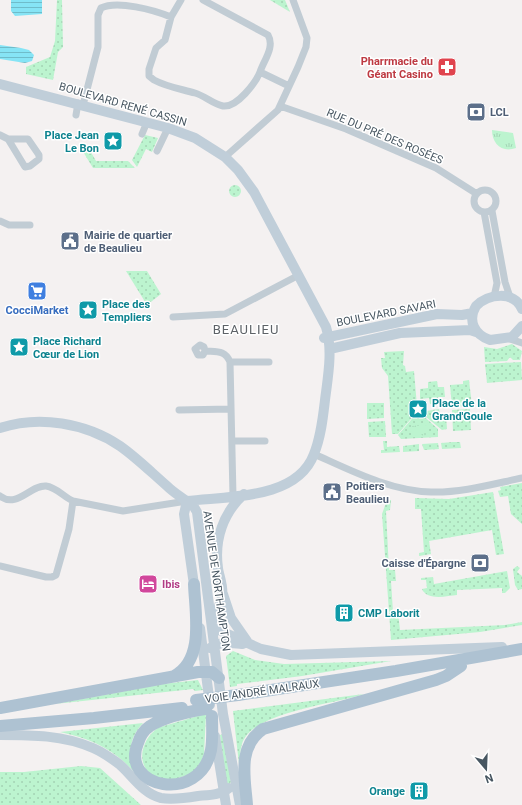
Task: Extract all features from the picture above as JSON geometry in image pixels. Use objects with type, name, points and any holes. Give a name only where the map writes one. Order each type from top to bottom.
[{"type":"main road","points":[[171,677],[183,670],[193,654],[195,634],[194,584]]},
{"type":"main road","name":"VOIE ANDRÉ MALRAUX","points":[[0,726],[94,718],[200,705],[522,649]]},
{"type":"main road","name":"VOIE ANDRÉ MALRAUX","points":[[238,698],[461,666],[522,655]]},
{"type":"main road","points":[[247,805],[244,758],[250,742],[263,729],[436,680],[446,676],[461,666]]},
{"type":"main road","points":[[0,708],[205,671],[212,672],[219,678]]},
{"type":"main road","points":[[200,705],[149,726],[141,735],[136,753],[137,764],[143,776],[154,786],[168,791],[183,789],[191,786],[202,775],[211,749],[212,716]]},
{"type":"main road","name":"VOIE ANDRÉ MALRAUX","points":[[0,720],[200,705]]},
{"type":"street","points":[[181,0],[171,17],[165,40],[156,48],[149,69],[149,74],[154,80],[196,93],[226,106],[233,103],[252,87],[271,47],[271,40],[268,35],[203,0]]},
{"type":"street","points":[[225,157],[276,113],[305,51],[307,43],[306,34],[293,0]]},
{"type":"street","points":[[76,115],[98,46],[98,15],[101,8],[107,6],[140,6],[171,17]]},
{"type":"street","points":[[260,72],[289,86]]},
{"type":"street","name":"BOULEVARD RENÉ CASSIN","points":[[0,84],[168,128],[195,138],[225,157],[247,181],[326,327],[328,342]]},
{"type":"street","name":"RUE DU PRÉ DES ROSÉES","points":[[280,106],[346,129],[436,168],[477,194]]},
{"type":"street","points":[[142,134],[148,122]]},
{"type":"street","points":[[157,150],[168,128]]},
{"type":"street","points":[[0,135],[8,139],[28,139],[39,155],[39,159],[30,166],[24,166],[8,139]]},
{"type":"street","points":[[492,211],[484,212],[477,209],[474,200],[477,194],[486,190],[494,193],[497,202],[492,211],[505,282],[518,301]]},
{"type":"street","points":[[484,212],[497,283],[494,297]]},
{"type":"street","points":[[0,221],[8,225],[30,225]]},
{"type":"street","points":[[173,317],[225,314],[299,275]]},
{"type":"street","points":[[476,332],[472,320],[473,313],[478,303],[494,297],[518,301]]},
{"type":"street","name":"BOULEVARD SAVARI","points":[[328,342],[437,314],[462,315],[473,313]]},
{"type":"street","points":[[0,496],[7,500],[14,500],[39,487],[46,486],[73,501],[123,511],[188,501],[272,491],[288,484],[301,474],[314,454],[330,388],[328,342],[400,333],[470,330],[490,340],[506,338],[516,334],[522,326]]},
{"type":"street","points":[[506,338],[522,343]]},
{"type":"street","points":[[205,351],[224,353],[230,362],[233,496]]},
{"type":"street","points":[[230,362],[269,362]]},
{"type":"street","points":[[179,410],[230,409]]},
{"type":"street","points":[[0,428],[23,423],[45,422],[64,424],[90,431],[122,448],[169,488],[188,501]]},
{"type":"street","points":[[232,442],[265,441]]},
{"type":"street","points":[[314,454],[382,482],[420,491],[445,491],[522,478]]},
{"type":"street","points":[[244,494],[228,513],[219,536],[217,556],[223,594],[228,611],[237,628],[252,646]]},
{"type":"street","points":[[0,566],[46,577],[55,576],[59,568],[69,528],[73,501]]},
{"type":"street","name":"AVENUE DE NORTHAMPTON","points":[[188,501],[184,514],[205,671],[226,805]]},
{"type":"street","name":"AVENUE DE NORTHAMPTON","points":[[188,501],[197,512],[223,714],[240,805]]},
{"type":"street","points":[[223,594],[212,625],[252,646]]},
{"type":"street","points":[[203,654],[215,645],[233,643],[291,655],[461,650],[478,647],[492,649],[522,644]]},
{"type":"street","points":[[0,735],[44,736],[76,742],[105,755],[119,764],[147,791],[160,798],[176,799],[224,792],[236,780]]},
{"type":"green space","points":[[57,0],[62,0],[63,47],[58,52],[53,80],[26,74],[26,67],[50,57],[55,41]]},
{"type":"green space","points":[[270,0],[285,0],[290,12]]},
{"type":"green space","points":[[492,130],[513,133],[516,148],[506,149],[499,146],[492,135]]},
{"type":"green space","points":[[145,135],[158,138],[152,152],[146,149],[137,167],[132,160]]},
{"type":"green space","points":[[88,147],[96,161],[128,161],[135,168],[93,168],[82,150]]},
{"type":"green space","points":[[233,185],[237,185],[241,191],[237,197],[233,197],[229,193],[229,189]]},
{"type":"green space","points":[[126,271],[147,271],[161,294],[147,305]]},
{"type":"green space","points":[[512,344],[522,351],[520,360],[513,360],[510,357],[507,361],[485,362],[484,347],[497,349]]},
{"type":"green space","points":[[404,351],[403,365],[405,366],[406,372],[414,371],[417,406],[413,409],[416,413],[398,434],[392,434],[388,376],[382,368],[381,358],[385,358],[384,352]]},
{"type":"green space","points":[[521,362],[522,380],[487,383],[485,364]]},
{"type":"green space","points":[[469,380],[472,406],[452,407],[450,385],[463,384],[463,381]]},
{"type":"green space","points":[[437,381],[438,387],[444,387],[445,397],[438,397],[439,403],[430,404],[429,398],[420,399],[420,389],[428,388],[428,382]]},
{"type":"green space","points":[[367,403],[384,403],[384,418],[367,419]]},
{"type":"green space","points":[[439,409],[440,415],[446,415],[447,429],[442,430],[420,412]]},
{"type":"green space","points":[[470,409],[471,430],[453,431],[452,410]]},
{"type":"green space","points":[[417,413],[420,413],[438,429],[438,437],[401,439],[398,435]]},
{"type":"green space","points":[[385,421],[386,437],[369,437],[368,422]]},
{"type":"green space","points":[[427,425],[427,435],[412,436],[412,426]]},
{"type":"green space","points":[[383,441],[387,441],[387,447],[399,446],[400,452],[381,453],[381,450],[384,450]]},
{"type":"green space","points":[[460,442],[461,448],[442,449],[441,443]]},
{"type":"green space","points":[[438,443],[439,449],[424,450],[422,444]]},
{"type":"green space","points":[[419,444],[419,451],[403,452],[403,446]]},
{"type":"green space","points":[[522,483],[522,524],[511,514],[508,496],[500,497],[498,491],[501,490],[500,487]]},
{"type":"green space","points":[[493,492],[504,554],[496,555],[492,530],[429,541],[431,554],[419,556],[419,553],[424,552],[421,509],[415,509],[415,498],[449,499]]},
{"type":"green space","points":[[387,500],[391,500],[390,510],[386,511],[389,570],[395,570],[396,581],[391,581],[393,612],[398,612],[400,630],[505,625],[522,622],[522,625],[480,632],[391,640],[382,514]]},
{"type":"green space","points":[[517,566],[520,568],[517,572],[522,576],[522,589],[518,590],[515,585],[513,569]]},
{"type":"green space","points":[[507,571],[510,588],[505,593],[502,593],[502,588],[457,590],[457,595],[438,597],[428,595],[422,589],[427,588],[426,580],[421,580],[421,578],[433,577],[434,584]]},
{"type":"green space","points":[[233,651],[255,660],[284,664],[391,661],[302,676],[237,684],[237,686],[230,687],[226,656]]},
{"type":"green space","points":[[198,680],[203,690],[195,691],[193,689],[55,704],[163,684]]},
{"type":"green space","points":[[364,694],[296,711],[261,724],[249,733],[242,744],[240,758],[243,784],[241,782],[233,711]]},
{"type":"green space","points":[[206,714],[204,754],[197,772],[162,783],[149,773],[143,764],[142,752],[149,736],[158,728]]},
{"type":"green space","points":[[143,723],[132,740],[131,758],[134,772],[118,757],[91,741],[60,732]]},
{"type":"green space","points":[[223,734],[231,782],[227,787],[220,735]]},
{"type":"green space","points":[[81,766],[100,768],[141,805],[0,805],[0,772],[24,772]]},
{"type":"water","points":[[11,0],[42,0],[42,14],[15,16],[11,11]]},
{"type":"water","points":[[0,45],[29,50],[34,55],[32,61],[25,63],[0,59]]},
{"type":"place","name":"Pharrmacie du Géant Casino","points":[[447,67]]},
{"type":"place","name":"LCL","points":[[476,112]]},
{"type":"place","name":"Place Jean Le Bon","points":[[113,141]]},
{"type":"place","name":"Mairie de quartier de Beaulieu","points":[[70,241]]},
{"type":"place","name":"CocciMarket","points":[[37,291]]},
{"type":"place","name":"Place des Templiers","points":[[88,310]]},
{"type":"place","name":"Place Richard Cœur de Lion","points":[[19,347]]},
{"type":"place","name":"Place de la Grand'Goule","points":[[418,409]]},
{"type":"place","name":"Poitiers Beaulieu","points":[[332,492]]},
{"type":"place","name":"Caisse d'Épargne","points":[[480,563]]},
{"type":"place","name":"Ibis","points":[[148,584]]},
{"type":"place","name":"CMP Laborit","points":[[344,613]]},
{"type":"place","name":"Orange","points":[[419,791]]},
{"type":"district","name":"BEAULIEU","points":[[246,329]]}]
